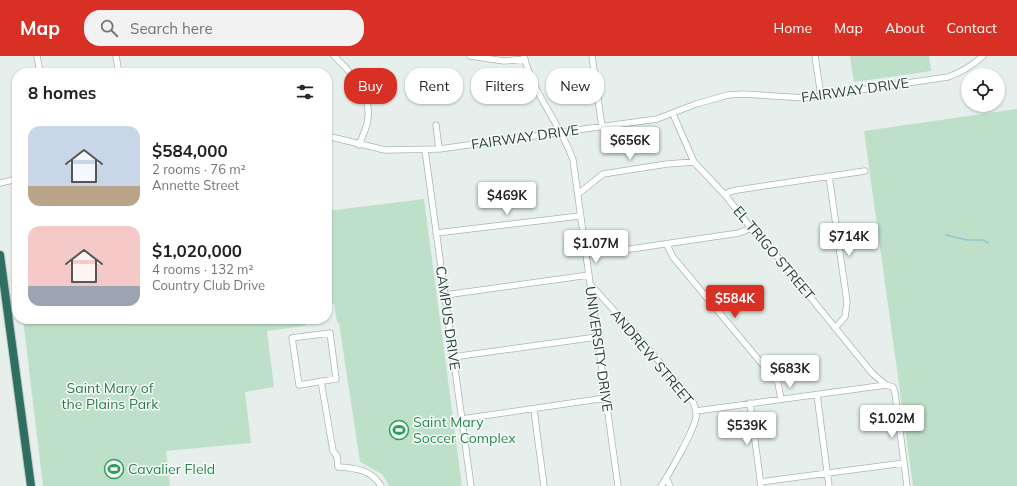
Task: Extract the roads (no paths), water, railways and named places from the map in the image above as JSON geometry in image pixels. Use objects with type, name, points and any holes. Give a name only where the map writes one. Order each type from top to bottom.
[{"type":"highway","points":[[0,255],[31,486]]},
{"type":"street","points":[[37,56],[39,68]]},
{"type":"street","points":[[116,56],[117,68]]},
{"type":"street","points":[[334,56],[355,77],[362,90],[367,107],[367,122],[359,145]]},
{"type":"street","points":[[470,56],[504,61],[525,58]]},
{"type":"street","points":[[596,56],[592,56],[602,127]]},
{"type":"street","points":[[815,56],[821,96]]},
{"type":"street","name":"FAIRWAY DRIVE","points":[[332,137],[385,150],[439,149],[657,119],[696,104],[728,95],[743,94],[806,98],[948,77],[974,64],[982,56]]},
{"type":"street","name":"UNIVERSITY DRIVE","points":[[525,58],[536,90],[568,144],[573,160],[618,486]]},
{"type":"street","name":"EL TRIGO STREET","points":[[673,114],[694,162],[726,196],[751,228],[763,239],[872,373],[886,385],[893,387],[896,393],[907,486]]},
{"type":"street","points":[[436,125],[439,149]]},
{"type":"street","name":"CAMPUS DRIVE","points":[[425,150],[471,486]]},
{"type":"street","points":[[578,194],[602,174],[667,164],[694,162]]},
{"type":"street","points":[[726,196],[729,192],[737,190],[865,171]]},
{"type":"street","points":[[829,176],[847,302],[845,317],[835,328]]},
{"type":"street","points":[[0,183],[12,180]]},
{"type":"street","points":[[436,233],[580,216]]},
{"type":"street","points":[[584,239],[617,251],[667,245],[739,233],[751,228]]},
{"type":"street","points":[[667,245],[673,257],[778,383],[781,399]]},
{"type":"street","points":[[445,295],[589,275]]},
{"type":"street","name":"ANDREW STREET","points":[[591,285],[640,339],[693,402],[696,411]]},
{"type":"street","points":[[330,333],[336,379],[321,381],[299,385],[292,338],[330,333]]},
{"type":"street","points":[[453,357],[597,338]]},
{"type":"street","points":[[321,381],[333,451],[336,456],[338,467],[354,468],[369,472],[378,480],[381,486]]},
{"type":"street","points":[[660,486],[666,478],[692,429],[696,411],[886,385]]},
{"type":"street","points":[[817,395],[829,486]]},
{"type":"street","points":[[462,419],[534,410],[606,398]]},
{"type":"street","points":[[750,403],[760,484],[827,473],[904,463]]},
{"type":"street","points":[[534,410],[544,486]]},
{"type":"street","points":[[666,478],[670,486]]},
{"type":"waterway","points":[[946,235],[967,240],[983,240],[988,243]]},
{"type":"place","name":"Saint Mary Soccer Complex","points":[[399,430]]},
{"type":"place","name":"Cavalier FIeld","points":[[114,469]]},
{"type":"park label","name":"Saint Mary of the Plains Park","points":[[110,396]]}]
